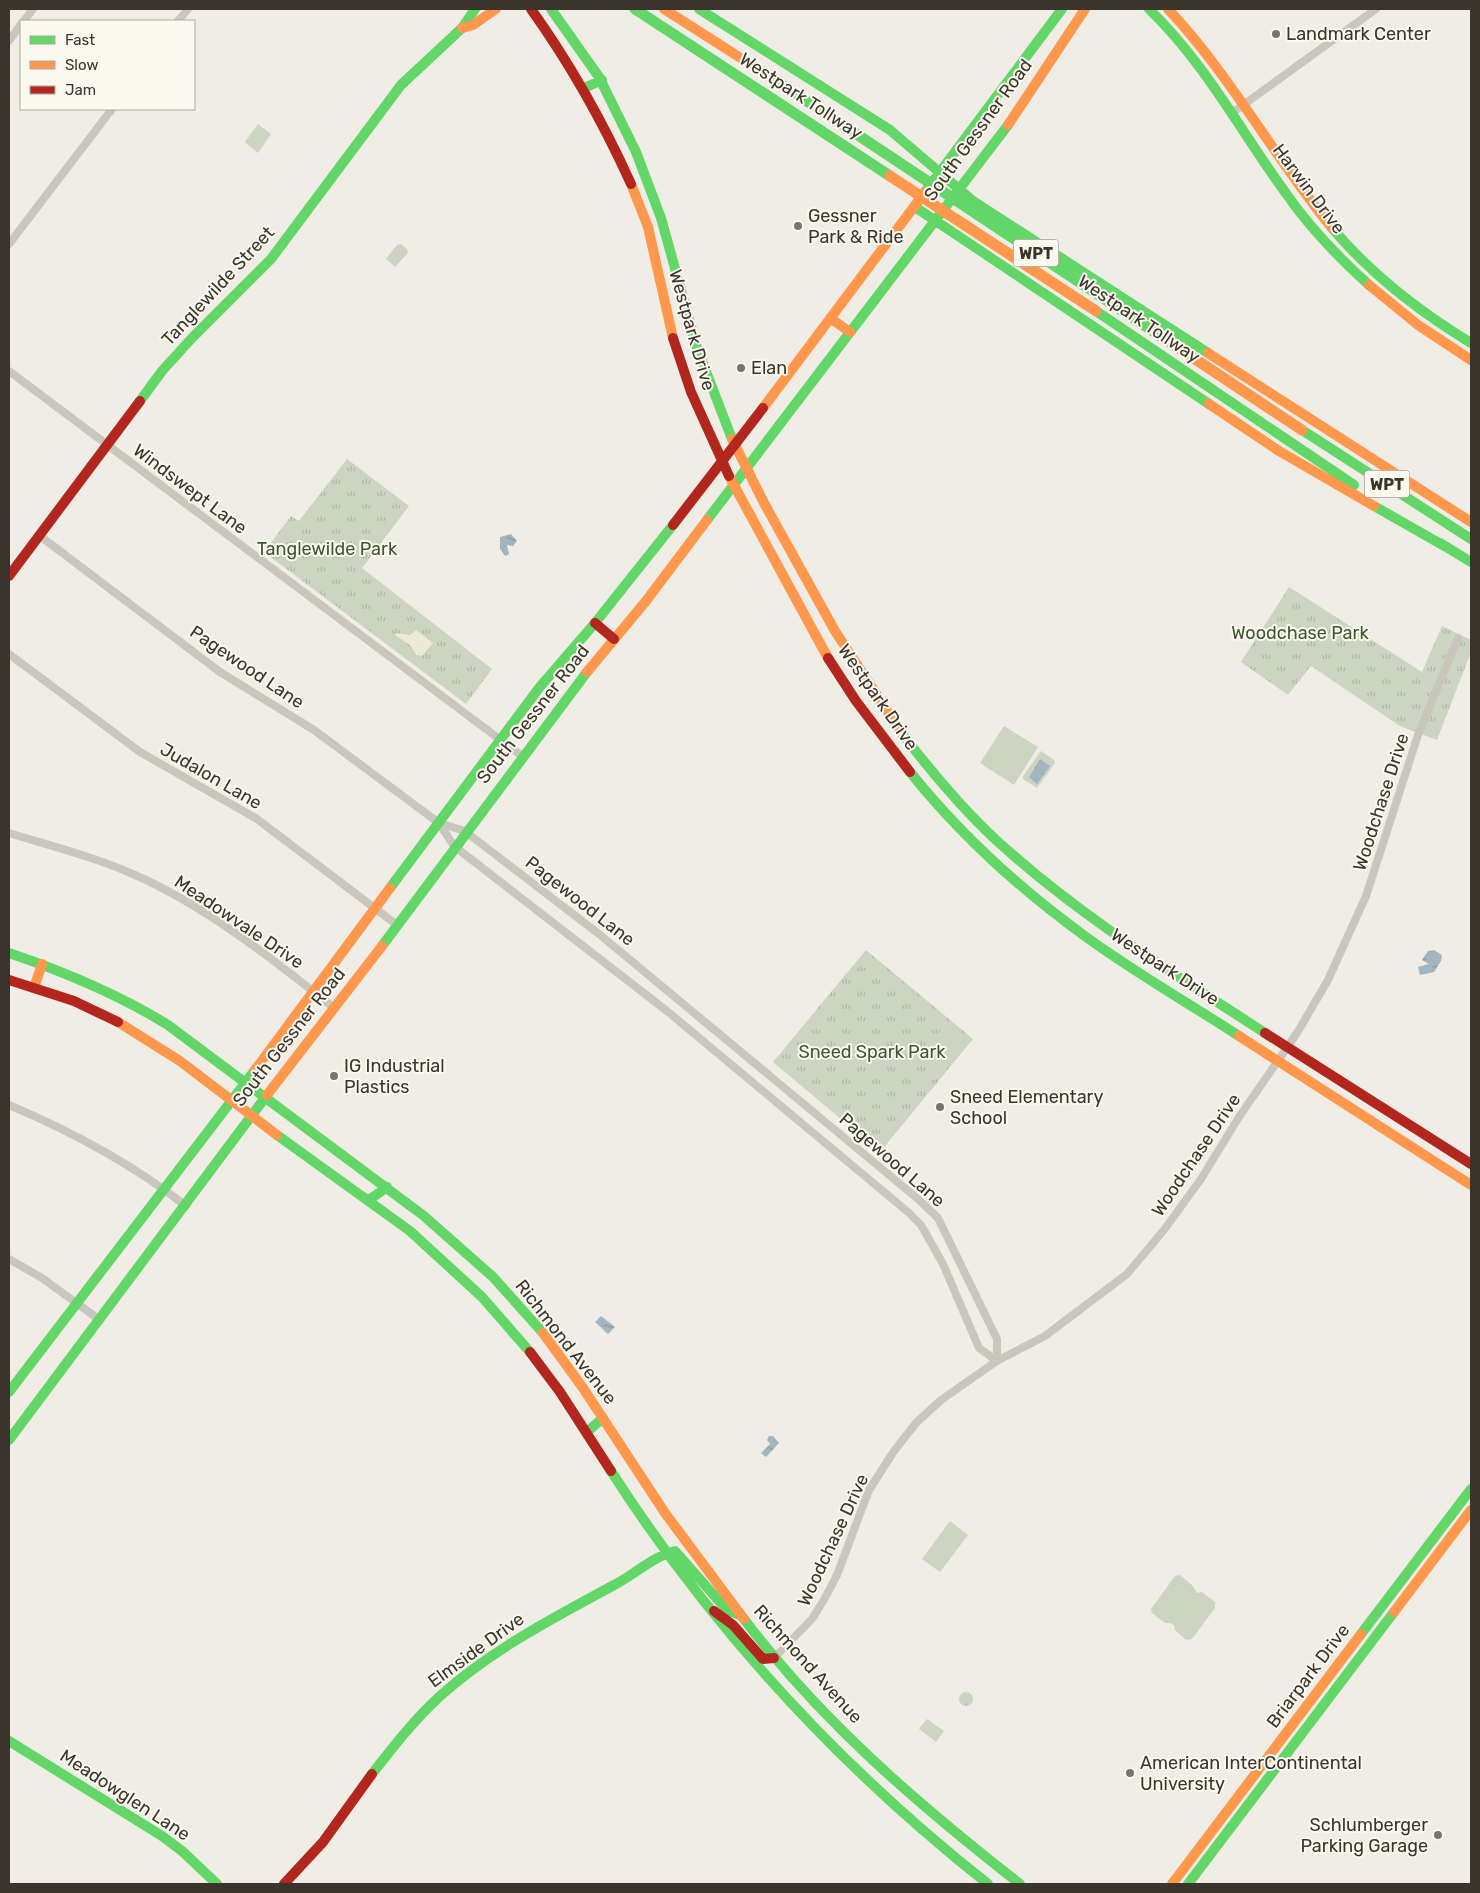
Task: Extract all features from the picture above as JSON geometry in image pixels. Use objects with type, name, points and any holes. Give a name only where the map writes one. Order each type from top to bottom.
[{"type":"main road","name":"Tanglewilde Street","points":[[9,576],[162,371],[192,338],[271,259],[401,85],[462,28],[475,9]]},
{"type":"main road","name":"Tanglewilde Street","points":[[462,28],[473,25],[496,9]]},
{"type":"main road","name":"Westpark Drive","points":[[531,9],[572,67],[607,128],[642,210],[648,225],[680,362],[697,410],[721,462],[829,659],[876,730],[966,837],[1055,914],[1083,935],[1471,1185]]},
{"type":"main road","name":"Westpark Drive","points":[[551,9],[576,40],[602,80],[642,167],[657,205],[686,313],[710,386],[735,446],[820,606],[890,719],[976,822],[1032,874],[1092,918],[1288,1048],[1471,1164]]},
{"type":"main road","name":"Westpark Tollway","points":[[635,9],[1096,311],[1471,562]]},
{"type":"main road","name":"Westpark Tollway","points":[[664,9],[769,76],[1302,430],[1471,539]]},
{"type":"main road","points":[[698,9],[890,130],[973,201],[1471,522]]},
{"type":"main road","name":"South Gessner Road","points":[[9,1392],[163,1188],[246,1082],[376,909],[500,739],[539,688],[595,623],[735,446],[1062,9]]},
{"type":"main road","name":"South Gessner Road","points":[[9,1440],[186,1206],[206,1173],[397,924],[465,831],[748,470],[958,187],[1006,127],[1085,9]]},
{"type":"main road","name":"Harwin Drive","points":[[1149,9],[1186,48],[1287,194],[1328,244],[1382,297],[1439,340],[1471,360]]},
{"type":"main road","name":"Harwin Drive","points":[[1168,9],[1202,45],[1320,213],[1339,234],[1361,258],[1404,296],[1446,328],[1471,343]]},
{"type":"main road","points":[[584,88],[602,80]]},
{"type":"main road","points":[[642,210],[657,205]]},
{"type":"main road","points":[[915,207],[1279,452],[1446,547]]},
{"type":"main road","points":[[1328,244],[1339,234]]},
{"type":"main road","points":[[830,318],[850,332]]},
{"type":"main road","points":[[1439,340],[1446,328]]},
{"type":"main road","points":[[805,614],[820,606]]},
{"type":"main road","points":[[595,623],[614,639]]},
{"type":"main road","points":[[876,730],[890,719]]},
{"type":"main road","name":"Richmond Avenue","points":[[9,952],[92,983],[142,1008],[246,1082],[388,1188],[466,1252],[514,1300],[572,1372],[686,1542],[774,1658],[814,1704],[883,1771],[946,1826],[1020,1884]]},
{"type":"main road","points":[[34,988],[42,964]]},
{"type":"main road","name":"Richmond Avenue","points":[[9,980],[66,999],[111,1018],[162,1049],[410,1231],[503,1320],[539,1363],[587,1432],[666,1553],[775,1689],[871,1784],[947,1852],[989,1884]]},
{"type":"main road","points":[[1392,1134],[1401,1120]]},
{"type":"main road","points":[[369,1200],[388,1188]]},
{"type":"main road","points":[[587,1432],[603,1418]]},
{"type":"main road","name":"Briarpark Drive","points":[[1172,1884],[1471,1488]]},
{"type":"main road","name":"Briarpark Drive","points":[[1188,1884],[1471,1510]]},
{"type":"main road","points":[[666,1553],[674,1551],[679,1554],[727,1610],[740,1614]]},
{"type":"main road","name":"Elmside Drive","points":[[284,1884],[323,1842],[347,1804],[380,1763],[416,1720],[440,1696],[462,1678],[538,1627],[627,1578],[666,1553]]},
{"type":"main road","points":[[710,1609],[733,1624],[763,1659],[770,1660],[774,1658]]},
{"type":"main road","name":"Meadowglen Lane","points":[[9,1741],[162,1836],[182,1851],[217,1884]]},
{"type":"main road","points":[[871,1784],[883,1771]]},
{"type":"main road","points":[[989,1884],[999,1868]]},
{"type":"street","points":[[25,20],[33,9]]},
{"type":"street","points":[[179,20],[188,9]]},
{"type":"street","points":[[1232,112],[1376,9]]},
{"type":"street","points":[[9,41],[20,25]]},
{"type":"street","points":[[9,244],[111,110]]},
{"type":"street","name":"Windswept Lane","points":[[9,371],[522,756]]},
{"type":"street","name":"Pagewood Lane","points":[[40,536],[220,672],[314,730],[439,823],[465,831],[641,968],[918,1199],[938,1218],[997,1339],[997,1361]]},
{"type":"street","name":"Woodchase Drive","points":[[774,1658],[812,1619],[825,1598],[837,1575],[869,1490],[894,1451],[916,1423],[941,1400],[997,1361],[1045,1336],[1127,1274],[1186,1202],[1239,1117],[1288,1048],[1328,980],[1358,916],[1418,735],[1458,638]]},
{"type":"street","name":"Judalon Lane","points":[[9,654],[140,752],[257,819],[397,924]]},
{"type":"street","name":"Pagewood Lane","points":[[439,823],[454,846],[667,1011],[908,1212],[921,1225],[943,1264],[979,1348],[997,1361]]},
{"type":"street","name":"Meadowvale Drive","points":[[9,833],[110,865],[160,887],[221,924],[334,1007]]},
{"type":"street","points":[[9,1105],[85,1139],[163,1188],[186,1206]]},
{"type":"street","points":[[9,1259],[77,1302],[100,1320]]},
{"type":"green space","points":[[258,124],[271,134],[258,153],[245,142]]},
{"type":"green space","points":[[401,244],[407,249],[408,253],[395,267],[386,259],[397,245]]},
{"type":"green space","name":"Tanglewilde Park","points":[[347,459],[409,506],[362,568],[492,669],[466,704],[264,552],[291,516],[299,521]]},
{"type":"green space","name":"Woodchase Park","points":[[1289,587],[1422,672],[1442,626],[1471,640],[1471,652],[1437,740],[1400,726],[1311,666],[1288,695],[1241,662]]},
{"type":"green space","points":[[1004,726],[1038,747],[1014,785],[980,763]]},
{"type":"green space","points":[[1041,751],[1054,760],[1055,763],[1037,788],[1023,779],[1023,776]]},
{"type":"green space","name":"Sneed Spark Park","points":[[866,950],[973,1039],[880,1152],[773,1062]]},
{"type":"green space","points":[[945,1025],[964,1040],[938,1073],[919,1059]]},
{"type":"green space","points":[[950,1521],[968,1535],[940,1572],[922,1559]]},
{"type":"green space","points":[[1180,1575],[1193,1586],[1197,1593],[1202,1592],[1215,1602],[1215,1608],[1192,1639],[1186,1640],[1175,1630],[1174,1625],[1165,1623],[1152,1613],[1151,1609],[1175,1576]]},
{"type":"green space","points":[[963,1692],[969,1692],[973,1699],[969,1706],[963,1706],[959,1702],[959,1696]]},
{"type":"green space","points":[[927,1719],[944,1731],[936,1742],[919,1729]]},
{"type":"shaded area","points":[[416,630],[433,643],[422,656],[416,655],[411,646],[395,635],[396,633],[410,635]]},
{"type":"water","points":[[511,534],[517,541],[513,546],[507,545],[509,554],[505,556],[500,549],[500,537]]},
{"type":"water","points":[[1040,759],[1050,766],[1037,784],[1029,777]]},
{"type":"water","points":[[1434,950],[1442,955],[1441,961],[1434,972],[1420,975],[1418,967],[1429,964],[1422,960],[1428,951]]},
{"type":"water","points":[[601,1316],[615,1327],[608,1334],[595,1322]]},
{"type":"water","points":[[769,1436],[773,1436],[779,1443],[766,1457],[761,1453],[770,1444],[767,1440]]},
{"type":"traffic: fast","points":[[140,401],[162,371],[192,338],[271,259],[401,85],[462,28],[475,9]]},
{"type":"traffic: fast","points":[[551,9],[599,77],[636,152],[661,218],[697,348],[732,439]]},
{"type":"traffic: fast","points":[[635,9],[890,176]]},
{"type":"traffic: fast","points":[[699,9],[890,130],[973,201],[1208,353]]},
{"type":"traffic: fast","points":[[925,192],[1062,9]]},
{"type":"traffic: fast","points":[[1149,9],[1205,74],[1294,205],[1335,252],[1369,285]]},
{"type":"traffic: fast","points":[[769,76],[1168,341]]},
{"type":"traffic: fast","points":[[584,88],[602,80]]},
{"type":"traffic: fast","points":[[707,520],[1008,125]]},
{"type":"traffic: fast","points":[[915,207],[1209,404]]},
{"type":"traffic: fast","points":[[1332,228],[1363,261],[1397,291],[1471,343]]},
{"type":"traffic: fast","points":[[1096,311],[1354,485]]},
{"type":"traffic: fast","points":[[1302,430],[1471,539]]},
{"type":"traffic: fast","points":[[1374,506],[1446,547]]},
{"type":"traffic: fast","points":[[390,888],[539,688],[595,623],[673,525]]},
{"type":"traffic: fast","points":[[1440,543],[1471,562]]},
{"type":"traffic: fast","points":[[382,946],[587,672]]},
{"type":"traffic: fast","points":[[903,735],[964,808],[1035,874],[1066,899],[1164,968],[1265,1033]]},
{"type":"traffic: fast","points":[[910,772],[969,838],[1035,898],[1120,961],[1239,1036]]},
{"type":"traffic: fast","points":[[9,953],[91,985],[130,1003],[168,1025],[424,1216],[493,1277],[543,1333]]},
{"type":"traffic: fast","points":[[9,1392],[255,1070]]},
{"type":"traffic: fast","points":[[9,1440],[267,1095]]},
{"type":"traffic: fast","points":[[277,1135],[410,1231],[482,1297],[530,1352]]},
{"type":"traffic: fast","points":[[369,1200],[387,1187]]},
{"type":"traffic: fast","points":[[587,1432],[603,1418]]},
{"type":"traffic: fast","points":[[611,1471],[650,1530],[692,1586],[736,1641],[782,1693],[881,1792],[933,1839],[988,1884]]},
{"type":"traffic: fast","points":[[1361,1634],[1471,1489]]},
{"type":"traffic: fast","points":[[372,1774],[421,1715],[439,1697],[480,1664],[524,1635],[623,1580],[667,1553],[675,1551],[727,1610],[740,1615]]},
{"type":"traffic: fast","points":[[1188,1884],[1394,1612]]},
{"type":"traffic: fast","points":[[744,1619],[806,1693],[873,1760],[945,1824],[1020,1884]]},
{"type":"traffic: fast","points":[[9,1741],[162,1836],[182,1851],[217,1884]]},
{"type":"traffic: slow","points":[[462,28],[473,25],[496,9]]},
{"type":"traffic: slow","points":[[664,9],[769,76]]},
{"type":"traffic: slow","points":[[1008,125],[1085,9]]},
{"type":"traffic: slow","points":[[1168,9],[1212,61],[1332,228]]},
{"type":"traffic: slow","points":[[890,176],[1096,311]]},
{"type":"traffic: slow","points":[[631,184],[648,227],[673,338]]},
{"type":"traffic: slow","points":[[763,408],[925,192]]},
{"type":"traffic: slow","points":[[1369,285],[1418,325],[1471,360]]},
{"type":"traffic: slow","points":[[830,318],[850,332]]},
{"type":"traffic: slow","points":[[1168,341],[1302,430]]},
{"type":"traffic: slow","points":[[1208,353],[1471,522]]},
{"type":"traffic: slow","points":[[1209,404],[1279,451],[1374,506]]},
{"type":"traffic: slow","points":[[732,439],[764,503],[835,631],[903,735]]},
{"type":"traffic: slow","points":[[729,476],[828,658]]},
{"type":"traffic: slow","points":[[587,672],[646,601],[707,520]]},
{"type":"traffic: slow","points":[[255,1070],[390,888]]},
{"type":"traffic: slow","points":[[267,1095],[382,946]]},
{"type":"traffic: slow","points":[[34,988],[42,964]]},
{"type":"traffic: slow","points":[[118,1022],[180,1061],[277,1135]]},
{"type":"traffic: slow","points":[[1239,1036],[1471,1185]]},
{"type":"traffic: slow","points":[[543,1333],[583,1388],[665,1513],[744,1619]]},
{"type":"traffic: slow","points":[[1394,1612],[1471,1510]]},
{"type":"traffic: slow","points":[[1172,1884],[1361,1634]]},
{"type":"traffic: jam","points":[[531,9],[560,51],[586,94],[631,184]]},
{"type":"traffic: jam","points":[[673,338],[691,392],[729,476]]},
{"type":"traffic: jam","points":[[9,576],[140,401]]},
{"type":"traffic: jam","points":[[673,525],[763,408]]},
{"type":"traffic: jam","points":[[595,623],[614,639]]},
{"type":"traffic: jam","points":[[828,658],[856,701],[910,772]]},
{"type":"traffic: jam","points":[[9,980],[74,1001],[118,1022]]},
{"type":"traffic: jam","points":[[1265,1033],[1471,1164]]},
{"type":"traffic: jam","points":[[530,1352],[560,1392],[611,1471]]},
{"type":"traffic: jam","points":[[714,1611],[733,1625],[763,1659],[774,1658]]},
{"type":"traffic: jam","points":[[284,1884],[323,1842],[372,1774]]},
{"type":"place","name":"Landmark Center","points":[[1276,34]]},
{"type":"place","name":"Gessner Park & Ride","points":[[798,226]]},
{"type":"place","name":"Elan","points":[[741,368]]},
{"type":"place","name":"IG Industrial Plastics","points":[[334,1076]]},
{"type":"place","name":"Sneed Elementary School","points":[[940,1107]]},
{"type":"place","name":"American InterContinental University","points":[[1130,1773]]},
{"type":"place","name":"Schlumberger Parking Garage","points":[[1438,1835]]}]
